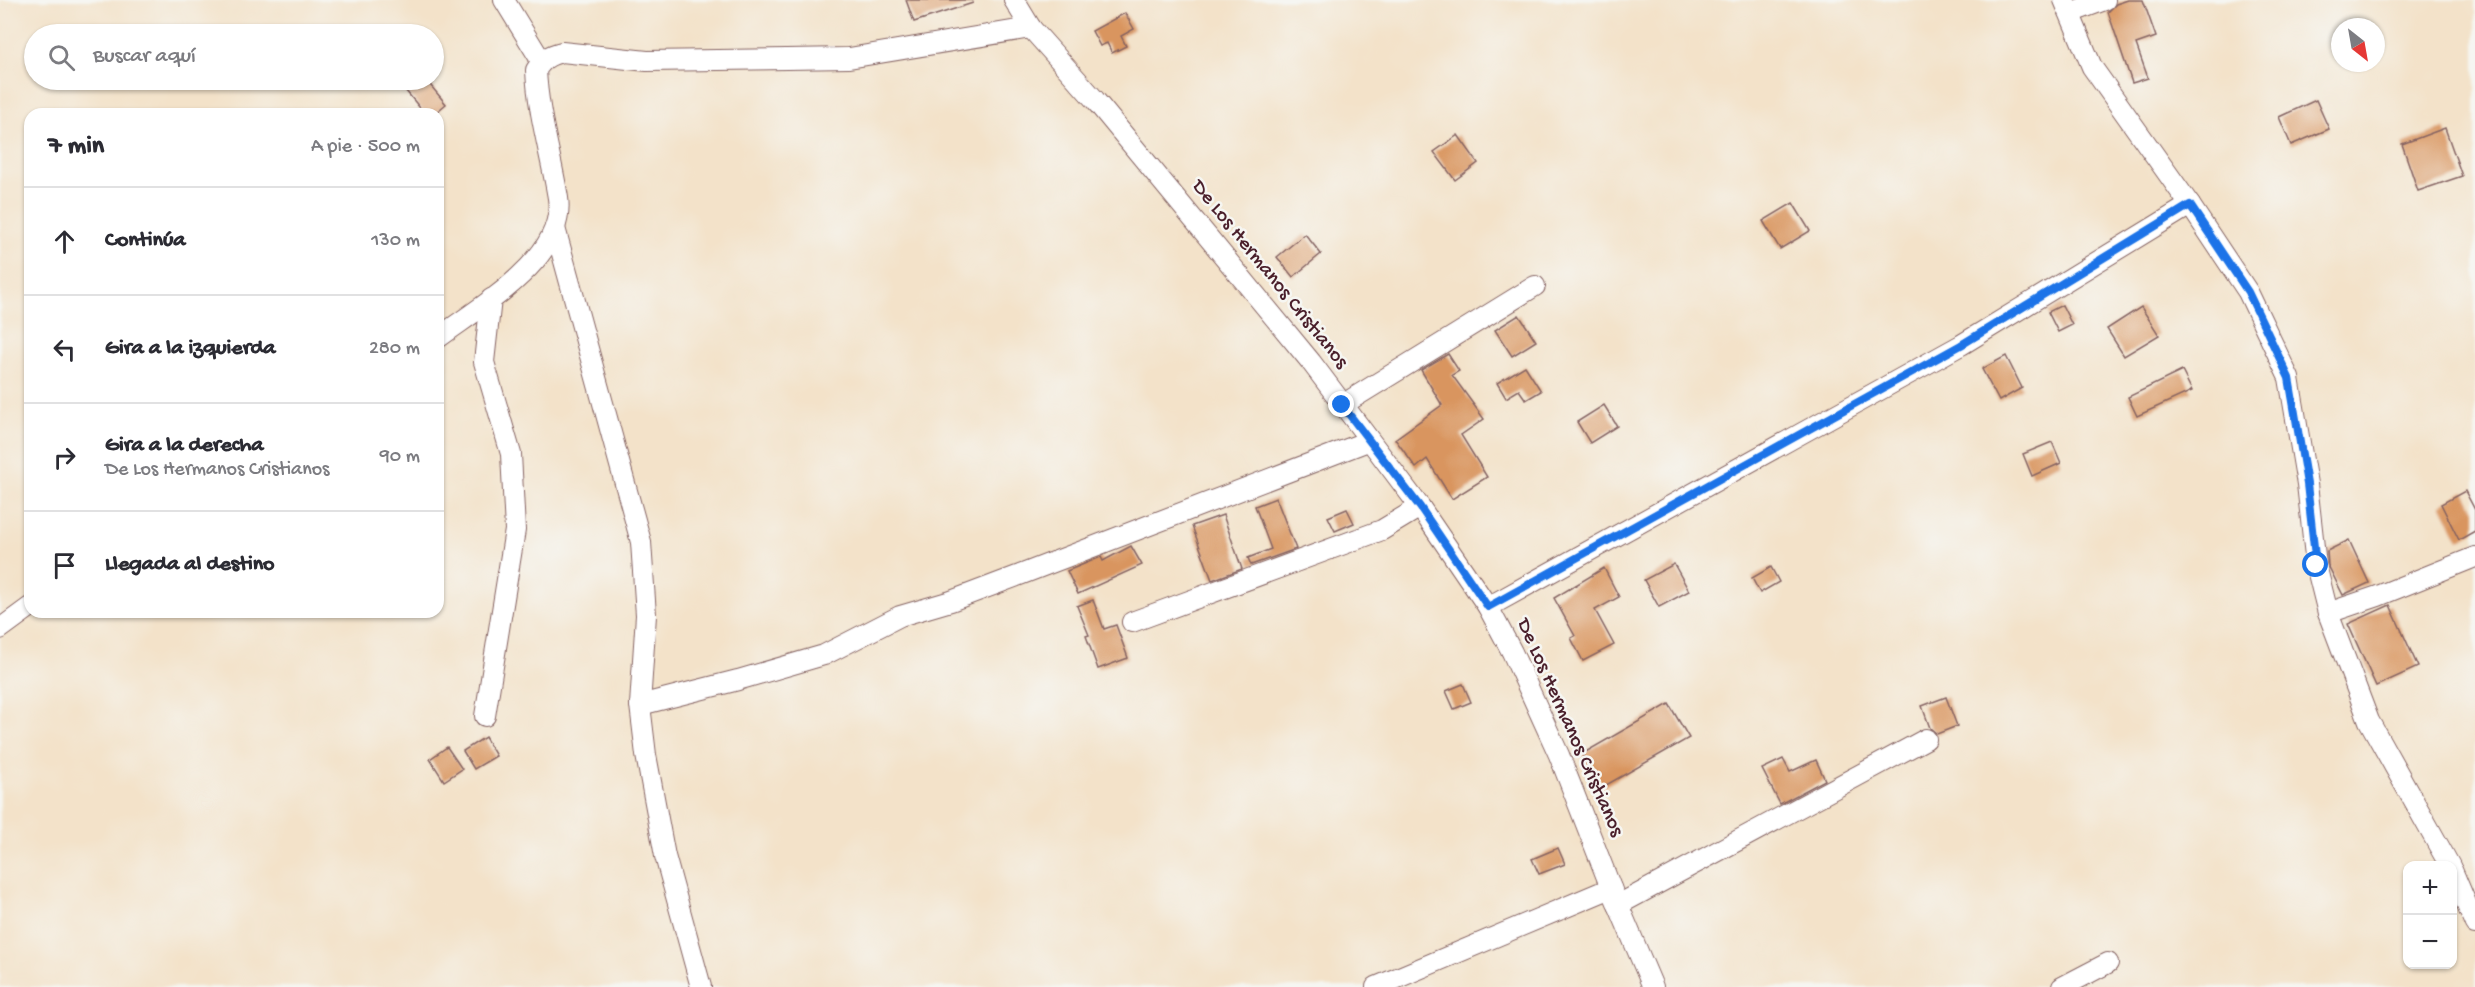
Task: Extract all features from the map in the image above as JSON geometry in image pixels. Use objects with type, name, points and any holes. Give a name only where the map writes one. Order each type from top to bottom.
[{"type":"street","points":[[504,0],[542,62]]},
{"type":"street","name":"De Los Hermanos Cristianos","points":[[1014,0],[1031,28],[1110,118],[1311,362],[1368,441],[1420,507],[1488,607],[1512,652],[1559,755],[1614,896],[1652,985]]},
{"type":"street","points":[[2105,0],[2067,7],[2092,67],[2190,205],[2248,292],[2289,378],[2307,484],[2316,565],[2328,613],[2369,721],[2447,861]]},
{"type":"street","points":[[444,333],[527,271],[545,248],[555,228],[558,200],[549,159],[536,70],[550,55],[562,52],[647,61],[849,58],[1031,28]]},
{"type":"street","points":[[1488,607],[1961,345],[2190,205]]},
{"type":"street","points":[[555,228],[641,542],[646,615],[640,705],[646,755],[665,856],[701,987]]},
{"type":"street","points":[[1342,405],[1535,286]]},
{"type":"street","points":[[485,716],[515,530],[511,454],[484,362],[491,298]]},
{"type":"street","points":[[640,705],[824,655],[900,616],[972,593],[1368,441]]},
{"type":"street","points":[[1132,622],[1382,530],[1420,507]]},
{"type":"street","points":[[2328,613],[2378,596],[2475,557]]},
{"type":"street","points":[[0,629],[24,611]]},
{"type":"street","points":[[1376,987],[1614,896],[1926,739]]},
{"type":"street","points":[[2457,882],[2475,924]]},
{"type":"street","points":[[2062,987],[2108,963]]},
{"type":"building","points":[[906,0],[972,0],[973,3],[914,22]]},
{"type":"building","points":[[2128,0],[2143,0],[2156,37],[2136,44],[2148,78],[2132,83],[2108,12],[2116,4]]},
{"type":"building","points":[[1125,13],[1134,29],[1121,36],[1126,46],[1112,53],[1107,43],[1100,46],[1092,31]]},
{"type":"building","points":[[434,90],[446,104],[441,108],[420,108],[406,91]]},
{"type":"building","points":[[2316,100],[2329,129],[2291,145],[2279,117]]},
{"type":"building","points":[[2445,128],[2462,176],[2418,191],[2402,144]]},
{"type":"building","points":[[1458,135],[1478,163],[1455,180],[1434,152]]},
{"type":"building","points":[[1793,203],[1810,231],[1780,249],[1763,221]]},
{"type":"building","points":[[1305,234],[1321,254],[1293,277],[1277,257]]},
{"type":"building","points":[[2062,305],[2072,325],[2058,332],[2048,312]]},
{"type":"building","points":[[2141,307],[2159,335],[2124,356],[2107,329]]},
{"type":"building","points":[[1519,315],[1536,341],[1512,356],[1495,330]]},
{"type":"building","points":[[1448,354],[1459,371],[1452,375],[1484,419],[1461,435],[1487,477],[1452,499],[1427,459],[1416,468],[1395,439],[1442,405],[1421,370]]},
{"type":"building","points":[[2006,356],[2022,388],[1999,401],[1982,369]]},
{"type":"building","points":[[1525,366],[1541,391],[1526,400],[1519,390],[1506,398],[1497,383]]},
{"type":"building","points":[[2182,371],[2192,391],[2137,416],[2128,397]]},
{"type":"building","points":[[1604,405],[1617,426],[1590,443],[1577,422]]},
{"type":"building","points":[[2052,442],[2061,463],[2032,476],[2023,454]]},
{"type":"building","points":[[2465,491],[2475,510],[2475,531],[2459,540],[2441,504]]},
{"type":"building","points":[[1276,498],[1296,549],[1251,565],[1248,558],[1271,549],[1255,506]]},
{"type":"building","points":[[1347,509],[1354,523],[1335,531],[1328,517]]},
{"type":"building","points":[[1223,515],[1242,569],[1212,580],[1192,526]]},
{"type":"building","points":[[2349,540],[2369,583],[2343,595],[2328,565],[2327,551]]},
{"type":"building","points":[[1131,546],[1142,565],[1078,594],[1067,571],[1101,557],[1103,561]]},
{"type":"building","points":[[1674,564],[1689,591],[1659,607],[1644,580]]},
{"type":"building","points":[[1771,567],[1779,582],[1760,593],[1752,578]]},
{"type":"building","points":[[1604,568],[1619,597],[1595,610],[1614,645],[1583,661],[1571,638],[1575,636],[1554,598]]},
{"type":"building","points":[[1093,600],[1104,629],[1116,625],[1128,658],[1098,669],[1086,636],[1089,635],[1077,606]]},
{"type":"building","points":[[2390,605],[2418,667],[2376,686],[2348,624]]},
{"type":"building","points":[[1463,684],[1471,702],[1454,709],[1446,691]]},
{"type":"building","points":[[1946,697],[1957,726],[1937,734],[1930,728],[1922,706]]},
{"type":"building","points":[[1669,704],[1689,738],[1601,788],[1582,754]]},
{"type":"building","points":[[485,737],[496,756],[474,769],[463,751]]},
{"type":"building","points":[[447,747],[462,769],[444,781],[430,759]]},
{"type":"building","points":[[1783,759],[1790,772],[1816,760],[1825,780],[1780,804],[1762,769]]},
{"type":"building","points":[[1558,848],[1565,864],[1539,874],[1532,859]]},
{"type":"route","points":[[1342,405],[1420,507],[1488,607],[1961,345],[2190,205],[2248,292],[2289,378],[2307,484],[2316,565]]}]
